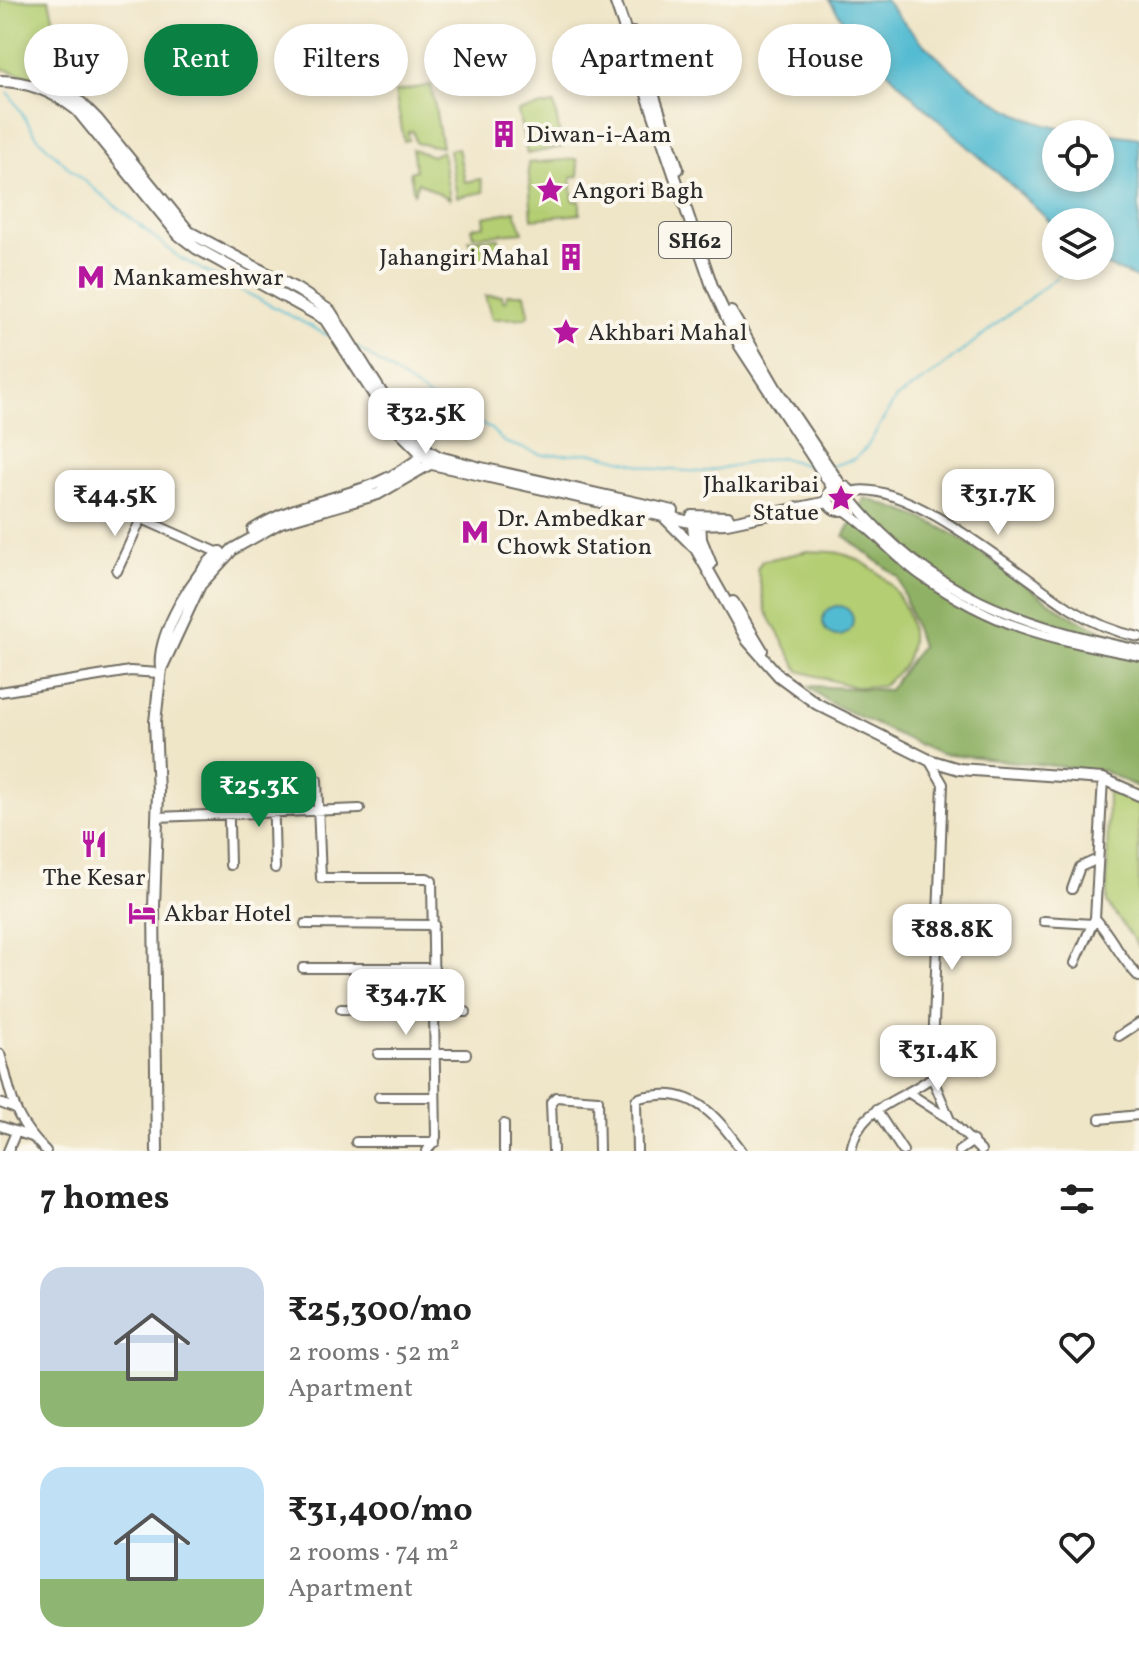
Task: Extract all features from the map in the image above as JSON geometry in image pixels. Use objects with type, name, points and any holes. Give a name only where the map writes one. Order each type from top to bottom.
[{"type":"main road","name":"SH62","points":[[615,0],[712,286],[740,346],[817,460],[844,491]]},
{"type":"main road","name":"SH62","points":[[622,0],[714,275],[742,332],[817,460]]},
{"type":"main road","points":[[0,73],[28,78],[81,103],[186,235]]},
{"type":"main road","points":[[0,81],[34,86],[77,110],[186,235],[330,311],[337,328],[406,440],[409,453],[404,470]]},
{"type":"main road","points":[[370,383],[430,458],[696,520],[739,518]]},
{"type":"main road","points":[[406,440],[448,470],[718,524],[828,502],[844,491]]},
{"type":"main road","points":[[157,1151],[155,722],[160,658],[177,612],[199,576],[219,553],[284,513],[373,488],[430,458]]},
{"type":"main road","points":[[402,482],[430,458]]},
{"type":"main road","points":[[160,671],[200,585],[233,549],[281,522],[365,499],[402,482],[448,470]]},
{"type":"main road","points":[[828,502],[833,508],[844,510],[844,491]]},
{"type":"main road","points":[[662,515],[699,548],[772,670],[817,704],[929,760],[959,769],[1103,779],[1139,795]]},
{"type":"main road","points":[[696,520],[699,548]]},
{"type":"main road","points":[[699,548],[718,524]]},
{"type":"street","points":[[844,491],[872,490],[929,513],[981,545],[1071,609],[1102,626],[1139,637]]},
{"type":"street","points":[[844,491],[893,545],[946,583],[1017,620],[1139,653]]},
{"type":"street","points":[[111,505],[219,553]]},
{"type":"street","points":[[844,510],[922,577],[1002,623],[1028,633],[1139,653]]},
{"type":"street","points":[[117,571],[141,519]]},
{"type":"street","points":[[0,692],[130,671],[160,671]]},
{"type":"street","points":[[929,760],[943,784],[932,1077],[950,1120]]},
{"type":"street","points":[[943,784],[959,769]]},
{"type":"street","points":[[1075,963],[1094,921],[1103,779]]},
{"type":"street","points":[[317,780],[321,878],[430,879],[435,1011],[435,1097],[431,1148],[356,1142]]},
{"type":"street","points":[[228,782],[230,865]]},
{"type":"street","points":[[273,782],[275,868]]},
{"type":"street","points":[[157,817],[360,809]]},
{"type":"street","points":[[1072,889],[1077,870],[1098,859]]},
{"type":"street","points":[[1044,921],[1094,921],[1107,929],[1123,958],[1139,977]]},
{"type":"street","points":[[305,924],[434,925]]},
{"type":"street","points":[[303,968],[434,968]]},
{"type":"street","points":[[341,1009],[466,1012]]},
{"type":"street","points":[[1119,1036],[1139,1023]]},
{"type":"street","points":[[0,1054],[13,1108],[32,1137],[46,1151]]},
{"type":"street","points":[[378,1054],[466,1054]]},
{"type":"street","points":[[851,1151],[857,1131],[876,1110],[890,1098],[909,1093],[932,1077]]},
{"type":"street","points":[[909,1093],[950,1120],[981,1151]]},
{"type":"street","points":[[637,1151],[636,1100],[672,1094],[691,1100],[720,1121],[742,1151]]},
{"type":"street","points":[[379,1097],[435,1097]]},
{"type":"street","points":[[553,1151],[551,1102],[556,1097],[598,1100],[599,1151]]},
{"type":"street","points":[[0,1103],[13,1108]]},
{"type":"street","points":[[876,1110],[903,1151]]},
{"type":"street","points":[[1100,1119],[1139,1115]]},
{"type":"street","points":[[504,1124],[504,1151]]},
{"type":"street","points":[[0,1126],[32,1137]]},
{"type":"street","points":[[8,1151],[16,1132]]},
{"type":"street","points":[[959,1151],[973,1141]]},
{"type":"green space","points":[[0,0],[49,0],[55,24],[24,24],[24,75],[0,68]]},
{"type":"green space","points":[[424,86],[424,96],[433,96],[442,147],[416,143],[413,131],[408,132],[409,140],[404,141],[396,96],[408,96],[408,89]]},
{"type":"green space","points":[[554,104],[562,147],[527,154],[518,111]]},
{"type":"green space","points":[[458,148],[465,182],[481,179],[484,192],[457,197],[449,150]]},
{"type":"green space","points":[[412,149],[432,156],[442,151],[450,199],[418,182],[414,194],[410,172],[416,170]]},
{"type":"green space","points":[[577,159],[579,176],[571,177],[573,201],[580,201],[580,214],[532,219],[528,163]]},
{"type":"green space","points":[[515,211],[523,232],[473,236],[471,228],[485,225],[484,217]]},
{"type":"green space","points":[[499,238],[500,260],[475,264],[469,240]]},
{"type":"green space","points":[[507,294],[525,294],[529,314],[525,318],[492,319],[485,296],[502,295],[506,302]]},
{"type":"green space","points":[[865,498],[930,522],[983,553],[1054,605],[1080,620],[1139,642],[1139,788],[1104,771],[939,754],[830,703],[807,686],[889,690],[921,646],[898,577],[844,536]]},
{"type":"green space","points":[[808,551],[839,553],[856,559],[871,568],[897,593],[910,625],[911,643],[904,664],[881,686],[855,687],[799,671],[766,611],[757,569],[762,561]]},
{"type":"green space","points":[[1108,785],[1139,800],[1139,947],[1107,903]]},
{"type":"water","points":[[829,0],[885,0],[935,55],[975,88],[1018,114],[1042,124],[1042,192],[1114,192],[1114,135],[1139,138],[1139,279],[1114,269],[1114,208],[1042,208],[1042,214],[891,74],[891,24],[846,24]]},
{"type":"water","points":[[838,606],[849,610],[853,621],[849,632],[838,636],[827,632],[823,621],[827,610]]},
{"type":"waterway","points":[[8,92],[38,138],[71,170],[180,258],[329,336]]},
{"type":"waterway","points":[[832,466],[854,459],[867,447],[896,398],[933,374],[1053,280]]},
{"type":"waterway","points":[[357,347],[429,397],[491,429],[504,442],[543,455],[593,453],[657,469],[702,472],[780,457],[814,468]]},
{"type":"place","name":"Diwan-i-Aam","points":[[504,134]]},
{"type":"place","name":"Angori Bagh","points":[[550,190]]},
{"type":"place","name":"Jahangiri Mahal","points":[[571,257]]},
{"type":"place","name":"Mankameshwar","points":[[91,277]]},
{"type":"place","name":"Akhbari Mahal","points":[[566,332]]},
{"type":"place","name":"Jhalkaribai Statue","points":[[841,498]]},
{"type":"place","name":"Dr. Ambedkar Chowk Station","points":[[475,532]]},
{"type":"place","name":"The Kesar","points":[[94,844]]},
{"type":"place","name":"Akbar Hotel","points":[[142,913]]}]
